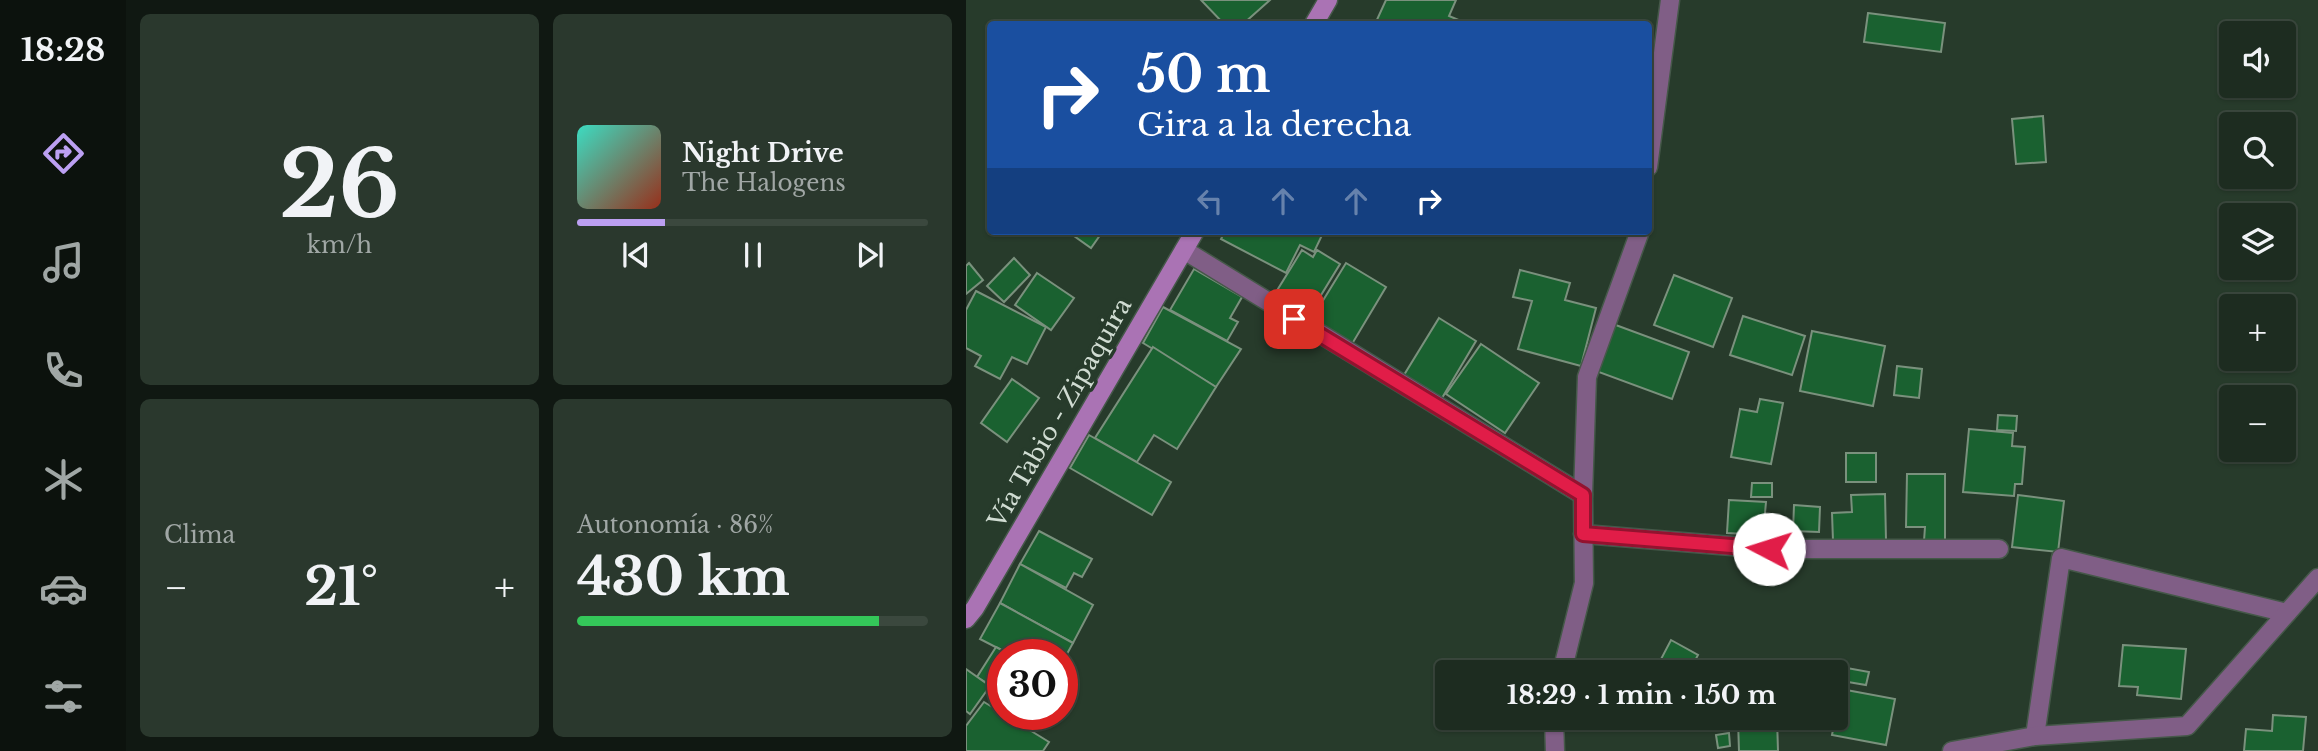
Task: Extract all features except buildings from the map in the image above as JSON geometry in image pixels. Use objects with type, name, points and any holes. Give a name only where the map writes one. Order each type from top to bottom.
[{"type":"street","points":[[1316,21],[1328,0]]},
{"type":"street","points":[[1652,137],[1670,0]]},
{"type":"street","name":"Vía Tabio - Zipaquira","points":[[966,619],[975,608],[1193,235]]},
{"type":"street","points":[[1565,660],[1584,583],[1583,495],[1587,377],[1639,235]]},
{"type":"street","points":[[1184,250],[1583,495]]},
{"type":"street","points":[[1583,534],[1769,549],[1999,549]]},
{"type":"street","points":[[2035,736],[2060,558],[2287,613]]},
{"type":"street","points":[[1952,751],[2035,736],[2187,726],[2318,578]]},
{"type":"street","points":[[1554,730],[1555,751]]},
{"type":"route","points":[[1294,319],[1583,495],[1583,534],[1769,549]]}]
